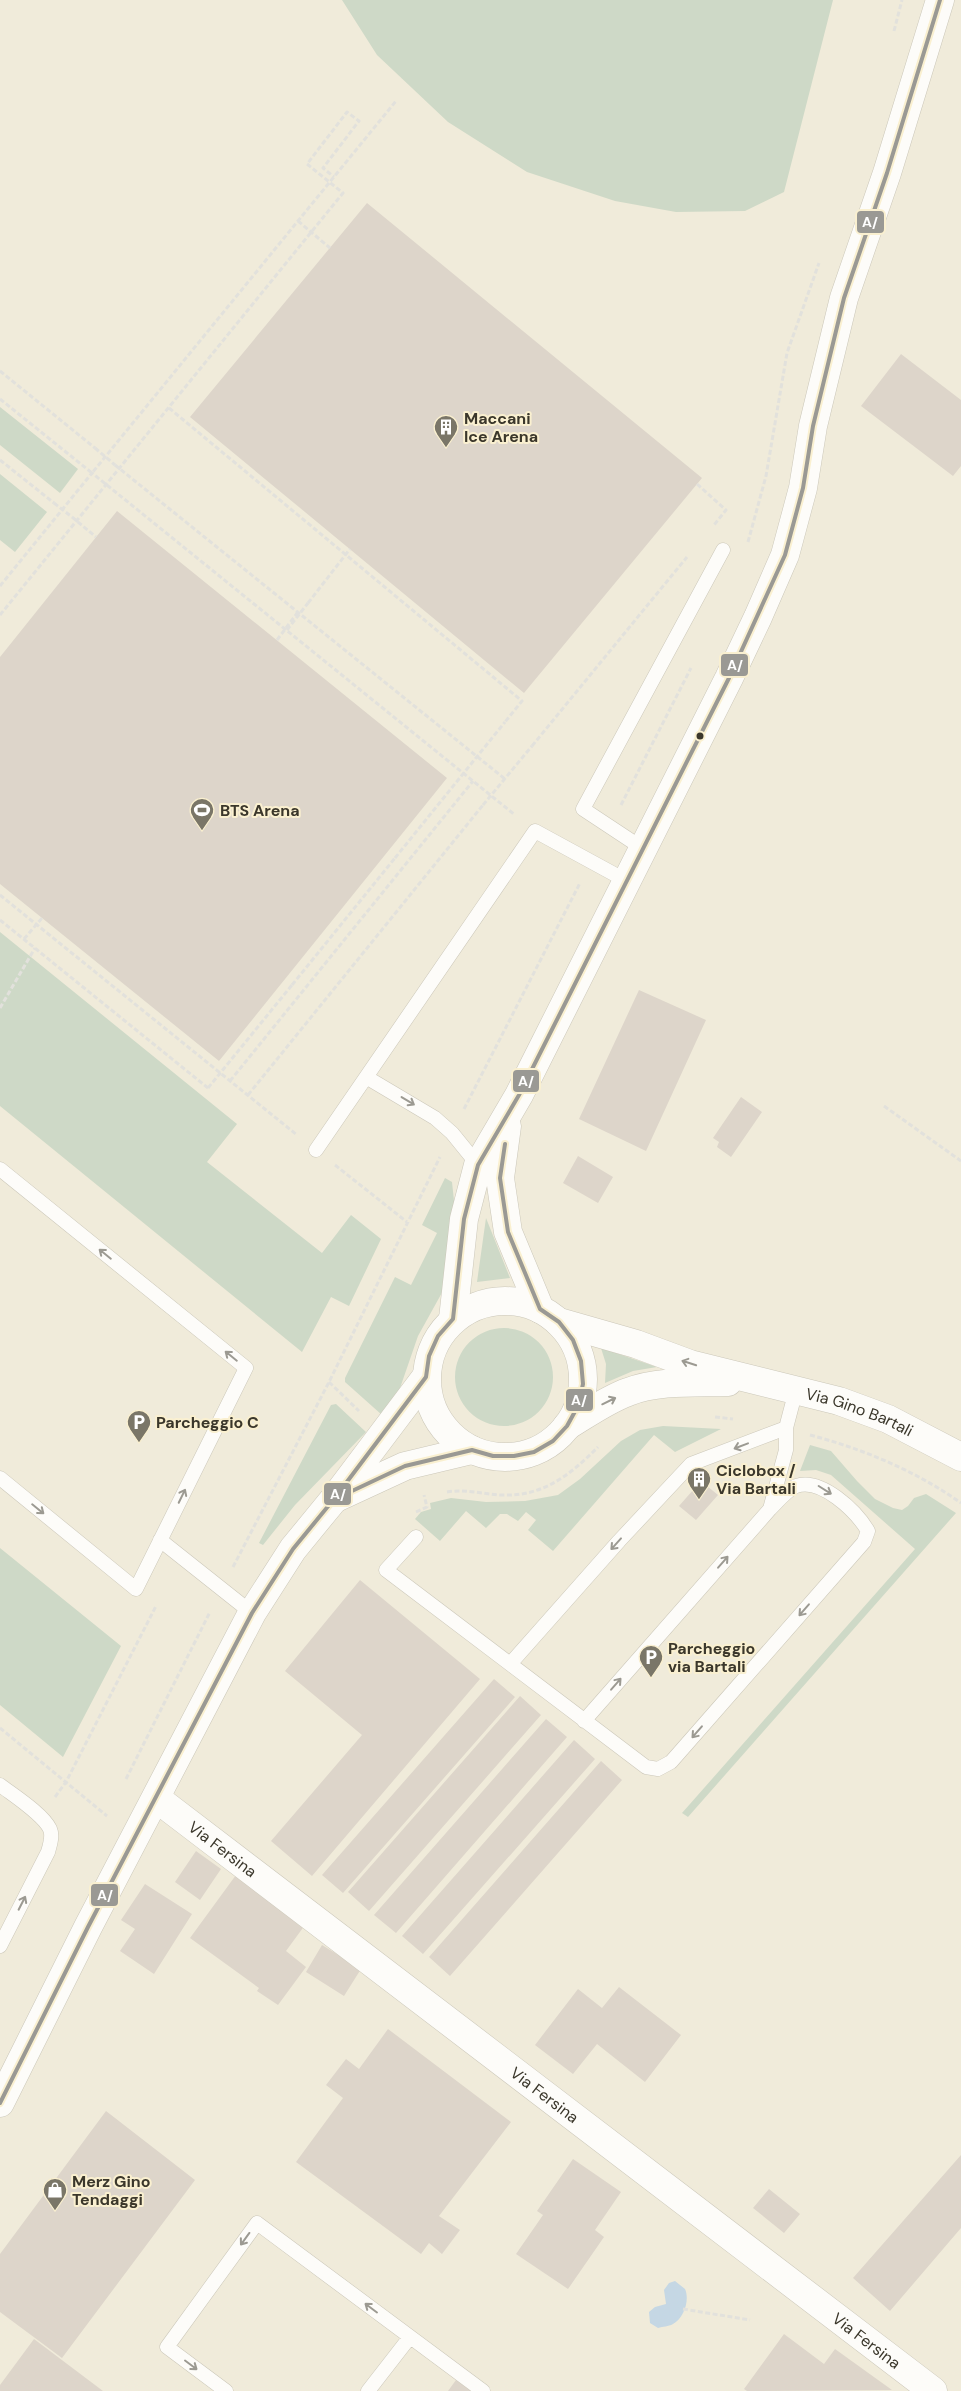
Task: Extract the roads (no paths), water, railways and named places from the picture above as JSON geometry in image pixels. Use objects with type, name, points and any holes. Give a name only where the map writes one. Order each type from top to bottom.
[{"type":"street","points":[[453,1319],[464,1219],[478,1165],[509,1114],[758,617],[785,555],[803,488],[814,426],[844,298],[887,173],[940,0]]},
{"type":"street","points":[[509,1114],[500,1178],[508,1232],[550,1315],[576,1347],[581,1361],[583,1384],[578,1406],[567,1426],[552,1441],[534,1452],[514,1456],[493,1456],[472,1450],[453,1438],[439,1421],[429,1400],[426,1378],[432,1349],[438,1336],[453,1319],[472,1307],[495,1300],[518,1302],[550,1315]]},
{"type":"street","name":"Via Gino Bartali","points":[[550,1315],[690,1364],[839,1401],[888,1419],[961,1457]]},
{"type":"street","points":[[0,2104],[88,1926],[252,1613],[293,1550],[426,1378]]},
{"type":"street","name":"Via Gino Bartali","points":[[567,1426],[600,1405],[629,1391],[656,1386],[753,1380]]},
{"type":"street","points":[[334,1499],[405,1466],[472,1450]]},
{"type":"street","name":"Via Fersina","points":[[156,1798],[933,2391]]},
{"type":"lane","points":[[642,848],[583,809],[723,550]]},
{"type":"lane","points":[[316,1150],[535,831],[625,880]]},
{"type":"lane","points":[[366,1076],[435,1118],[452,1133],[478,1165]]},
{"type":"lane","points":[[0,1169],[246,1368],[136,1589],[0,1478]]},
{"type":"lane","points":[[770,1509],[786,1450],[786,1428],[796,1390]]},
{"type":"lane","points":[[510,1664],[619,1540],[691,1464],[786,1428]]},
{"type":"lane","points":[[416,1537],[386,1570],[584,1721],[646,1767],[658,1770],[670,1762],[864,1542],[868,1531],[862,1520],[824,1488],[810,1483],[795,1486],[770,1509],[584,1721]]},
{"type":"lane","points":[[160,1540],[252,1613]]},
{"type":"lane","points":[[0,1785],[43,1820],[50,1830],[51,1840],[48,1852],[0,1946]]},
{"type":"lane","points":[[226,2391],[167,2347],[257,2223],[483,2391]]},
{"type":"lane","points":[[368,2391],[410,2337]]},
{"type":"water","points":[[675,2281],[685,2289],[687,2298],[685,2308],[677,2321],[671,2325],[658,2328],[650,2323],[649,2312],[655,2307],[666,2304],[664,2290],[669,2283]]},
{"type":"place","name":"Maccani Ice Arena","points":[[446,448]]},
{"type":"place","name":"BTS Arena","points":[[202,831]]},
{"type":"place","name":"Parcheggio C","points":[[139,1443]]},
{"type":"place","name":"Ciclobox / Via Bartali","points":[[699,1500]]},
{"type":"place","name":"Parcheggio via Bartali","points":[[651,1678]]},
{"type":"place","name":"Merz Gino Tendaggi","points":[[55,2211]]}]
